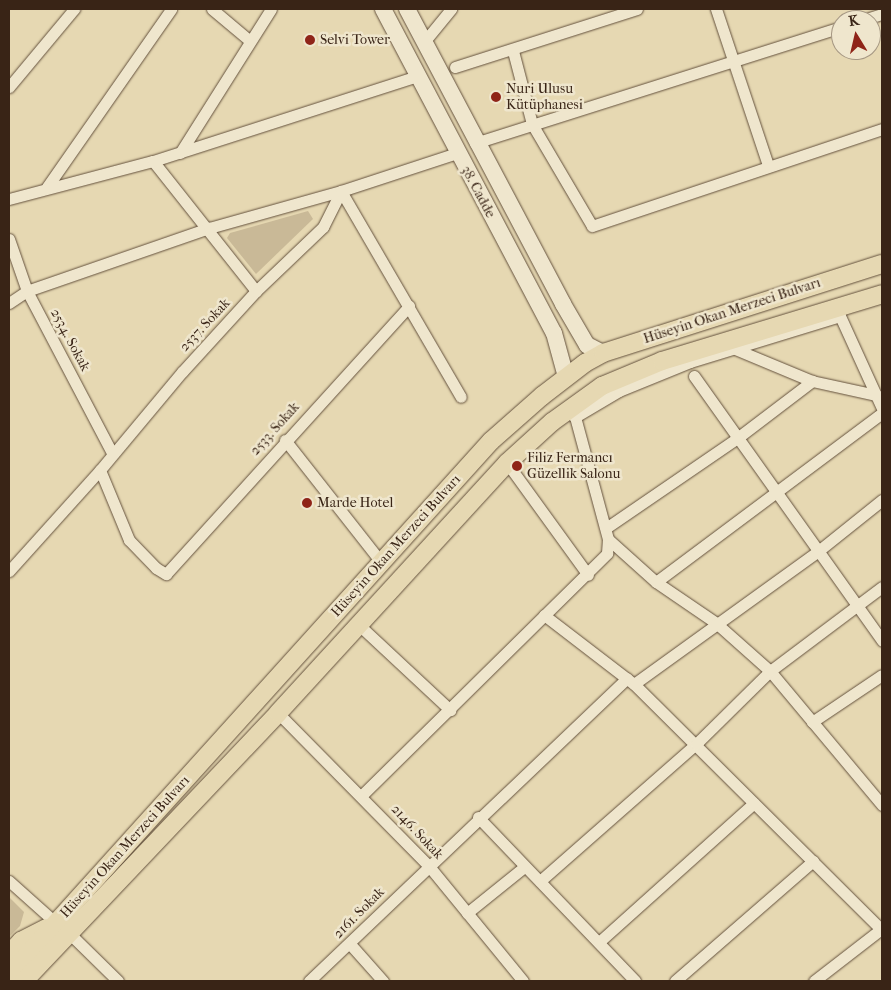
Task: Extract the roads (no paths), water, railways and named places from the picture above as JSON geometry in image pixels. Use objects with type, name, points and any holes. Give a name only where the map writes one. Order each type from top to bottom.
[{"type":"main road","name":"Hüseyin Okan Merzeci Bulvarı","points":[[24,981],[62,928],[381,562],[491,441],[566,377],[603,353],[882,264]]},
{"type":"main road","name":"Hüseyin Okan Merzeci Bulvarı","points":[[9,975],[62,928],[278,713],[508,463],[571,414],[602,386],[662,361],[882,294]]},
{"type":"main road","points":[[9,954],[21,941],[62,928],[56,962],[39,981]]},
{"type":"street","points":[[9,87],[74,9]]},
{"type":"street","points":[[47,187],[171,9]]},
{"type":"street","points":[[212,9],[249,40]]},
{"type":"street","points":[[180,152],[249,40],[271,9]]},
{"type":"street","name":"38. Cadde","points":[[383,9],[457,153],[554,333],[566,377]]},
{"type":"street","name":"38. Cadde","points":[[407,9],[475,143],[587,346],[603,353]]},
{"type":"street","points":[[424,42],[451,9]]},
{"type":"street","points":[[455,67],[637,9]]},
{"type":"street","points":[[716,9],[768,165]]},
{"type":"street","points":[[475,143],[734,63],[831,30]]},
{"type":"street","points":[[513,50],[532,124],[592,226],[768,165],[882,129]]},
{"type":"street","points":[[9,199],[47,187],[153,161],[418,76]]},
{"type":"street","points":[[9,303],[27,291],[208,228],[341,191],[457,153]]},
{"type":"street","points":[[153,161],[208,228],[256,291]]},
{"type":"street","points":[[341,191],[461,397]]},
{"type":"street","name":"2537. Sokak","points":[[10,568],[100,470],[112,453],[256,291],[323,227],[341,191]]},
{"type":"street","name":"2534. Sokak","points":[[9,238],[27,291],[112,453]]},
{"type":"street","name":"2533. Sokak","points":[[100,470],[129,540],[156,568],[166,574],[409,306]]},
{"type":"street","points":[[361,796],[588,575],[607,554],[607,534],[571,414],[618,391],[690,362],[840,316],[882,408]]},
{"type":"street","points":[[734,349],[812,382],[876,395]]},
{"type":"street","points":[[694,376],[736,439],[778,492],[856,608],[882,641]]},
{"type":"street","points":[[607,534],[812,382]]},
{"type":"street","points":[[656,582],[882,413]]},
{"type":"street","points":[[286,440],[381,562]]},
{"type":"street","points":[[508,463],[588,575]]},
{"type":"street","name":"2161. Sokak","points":[[309,981],[350,944],[478,817],[631,681],[817,552],[882,500]]},
{"type":"street","points":[[607,534],[656,582],[716,623],[770,671],[882,806]]},
{"type":"street","points":[[540,881],[696,744],[770,671],[882,587]]},
{"type":"street","points":[[544,616],[631,681],[882,930],[814,981]]},
{"type":"street","points":[[359,625],[450,710]]},
{"type":"street","points":[[812,722],[882,675]]},
{"type":"street","name":"2146. Sokak","points":[[278,713],[428,865],[522,981]]},
{"type":"street","points":[[599,942],[754,803]]},
{"type":"street","points":[[478,817],[635,981]]},
{"type":"street","points":[[675,981],[813,861]]},
{"type":"street","points":[[467,913],[524,866]]},
{"type":"street","points":[[9,881],[118,981]]},
{"type":"street","points":[[350,944],[383,981]]},
{"type":"place","name":"Selvi Tower","points":[[310,40]]},
{"type":"place","name":"Nuri Ulusu Kütüphanesi","points":[[496,97]]},
{"type":"place","name":"Filiz Fermancı Güzellik Salonu","points":[[517,466]]},
{"type":"place","name":"Marde Hotel","points":[[307,503]]}]
